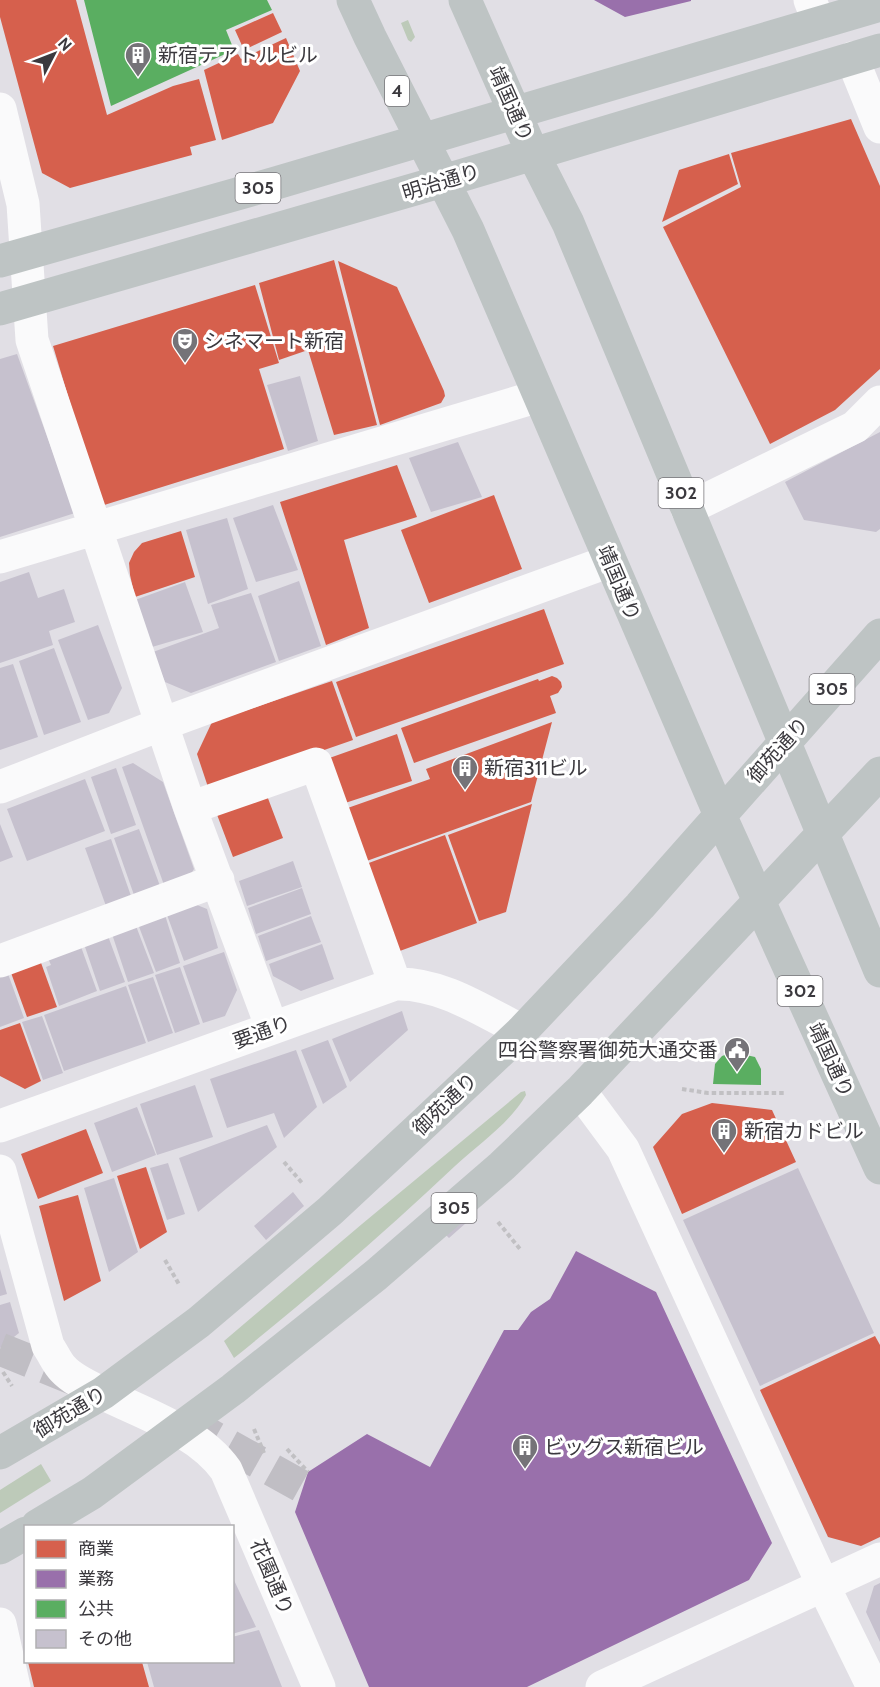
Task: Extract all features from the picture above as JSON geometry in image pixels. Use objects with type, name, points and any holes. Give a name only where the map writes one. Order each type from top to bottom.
[{"type":"main road","name":"靖国通り","points":[[353,0],[468,230],[720,815],[880,1168]]},
{"type":"main road","name":"靖国通り","points":[[465,0],[533,154],[568,223],[880,971]]},
{"type":"main road","name":"305","points":[[13,258],[515,112],[815,11],[880,5]]},
{"type":"main road","name":"明治通り","points":[[15,305],[443,181],[866,54]]},
{"type":"main road","name":"御苑通り","points":[[0,1453],[103,1393],[199,1322],[330,1211],[522,1031],[640,906],[880,635]]},
{"type":"main road","name":"305","points":[[40,1525],[92,1493],[233,1389],[376,1275],[502,1166],[580,1091],[880,773]]},
{"type":"main road","points":[[0,1548],[24,1534]]},
{"type":"street","points":[[866,54],[880,127]]},
{"type":"street","points":[[0,109],[23,204],[13,258],[15,305],[32,340],[190,808],[272,1028]]},
{"type":"street","points":[[0,558],[540,396]]},
{"type":"street","points":[[687,509],[855,427],[880,402]]},
{"type":"street","points":[[0,787],[162,724],[610,561]]},
{"type":"street","points":[[190,808],[316,764],[395,984]]},
{"type":"street","points":[[0,961],[218,880]]},
{"type":"street","name":"要通り","points":[[0,1126],[395,984],[410,984],[457,998],[522,1031]]},
{"type":"street","points":[[580,1091],[623,1149],[823,1586],[873,1687]]},
{"type":"street","name":"花園通り","points":[[0,1171],[48,1346],[63,1370],[83,1384],[177,1429],[202,1445],[218,1459],[226,1470],[319,1687]]},
{"type":"street","points":[[602,1687],[641,1679],[823,1586],[880,1560]]},
{"type":"street","points":[[0,1624],[14,1687]]},
{"type":"path","points":[[682,1089],[708,1093],[785,1093]]},
{"type":"path","points":[[284,1162],[307,1190]]},
{"type":"path","points":[[165,1260],[181,1288]]},
{"type":"path","points":[[3,1372],[12,1386]]},
{"type":"path","points":[[254,1429],[268,1462]]},
{"type":"path","points":[[288,1449],[308,1473]]},
{"type":"green space","points":[[408,20],[415,37],[411,42],[401,23]]},
{"type":"green space","points":[[525,1091],[526,1095],[512,1115],[494,1133],[291,1312],[234,1358],[224,1341],[362,1224]]},
{"type":"green space","points":[[41,1464],[51,1481],[0,1513],[0,1490]]},
{"type":"building: 商業","points":[[0,0],[76,0],[107,115],[173,86],[199,79],[216,140],[190,147],[192,155],[70,188],[42,173],[0,17]]},
{"type":"building: 商業","points":[[273,13],[282,32],[244,50],[235,30]]},
{"type":"building: 商業","points":[[286,38],[300,71],[273,123],[222,140],[204,70],[238,54],[241,59]]},
{"type":"building: 商業","points":[[851,119],[880,186],[880,369],[835,410],[770,444],[663,227],[741,187],[731,153]]},
{"type":"building: 商業","points":[[729,154],[738,184],[662,222],[679,170]]},
{"type":"building: 商業","points":[[334,260],[377,425],[334,435],[308,350],[279,360],[259,283]]},
{"type":"building: 商業","points":[[338,261],[397,287],[444,391],[445,396],[441,403],[380,425]]},
{"type":"building: 商業","points":[[255,285],[279,363],[259,369],[284,449],[101,506],[53,346]]},
{"type":"building: 商業","points":[[397,465],[417,517],[344,540],[369,628],[326,645],[280,502]]},
{"type":"building: 商業","points":[[494,495],[522,569],[429,603],[401,530]]},
{"type":"building: 商業","points":[[181,531],[195,577],[135,597],[129,563],[134,552],[142,543]]},
{"type":"building: 商業","points":[[544,609],[564,664],[356,737],[336,682]]},
{"type":"building: 商業","points":[[552,676],[561,682],[562,687],[558,693],[550,696],[556,713],[414,763],[401,728]]},
{"type":"building: 商業","points":[[332,681],[353,740],[209,790],[197,754],[212,722]]},
{"type":"building: 商業","name":"新宿311ビル","points":[[552,722],[531,802],[361,863],[342,810],[430,779],[426,769]]},
{"type":"building: 商業","points":[[397,734],[412,781],[336,806],[321,761]]},
{"type":"building: 商業","points":[[266,793],[283,838],[233,857],[216,812]]},
{"type":"building: 商業","points":[[532,804],[506,912],[479,921],[448,835]]},
{"type":"building: 商業","points":[[445,835],[477,923],[397,952],[366,864]]},
{"type":"building: 商業","points":[[40,960],[57,1007],[27,1017],[10,970]]},
{"type":"building: 商業","points":[[20,1023],[41,1081],[25,1089],[0,1076],[0,1030]]},
{"type":"building: 商業","name":"新宿カドビル","points":[[712,1103],[772,1110],[796,1162],[682,1214],[653,1147],[682,1114]]},
{"type":"building: 商業","points":[[86,1129],[103,1173],[38,1199],[21,1154]]},
{"type":"building: 商業","points":[[146,1167],[167,1232],[140,1249],[117,1176]]},
{"type":"building: 商業","points":[[78,1195],[101,1281],[64,1301],[39,1206]]},
{"type":"building: 商業","points":[[875,1336],[880,1345],[880,1537],[861,1546],[828,1537],[760,1390]]},
{"type":"building: 商業","points":[[28,1663],[142,1663],[149,1687],[34,1687]]},
{"type":"building: 業務","points":[[594,0],[691,0],[691,1],[625,17]]},
{"type":"building: 業務","name":"ビッグス新宿ビル","points":[[576,1251],[656,1292],[772,1543],[749,1580],[527,1687],[369,1687],[295,1512],[308,1472],[367,1434],[430,1467],[504,1330],[518,1330],[531,1312],[550,1299]]},
{"type":"building: 公共","name":"新宿テアトルビル","points":[[84,0],[267,0],[272,10],[226,30],[234,50],[111,106]]},
{"type":"building: 公共","points":[[733,1052],[755,1057],[761,1069],[761,1085],[713,1084],[715,1064],[722,1056]]},
{"type":"building: その他","points":[[17,354],[75,513],[0,537],[0,359]]},
{"type":"building: その他","points":[[300,376],[318,441],[288,451],[267,385]]},
{"type":"building: その他","points":[[880,432],[880,529],[876,532],[804,520],[785,482]]},
{"type":"building: その他","points":[[458,442],[482,497],[431,512],[409,458]]},
{"type":"building: その他","points":[[273,505],[298,570],[256,582],[233,518]]},
{"type":"building: その他","points":[[227,518],[248,589],[208,604],[186,530]]},
{"type":"building: その他","points":[[29,572],[38,598],[64,589],[75,622],[49,631],[53,645],[0,663],[0,582]]},
{"type":"building: その他","points":[[299,581],[321,646],[279,661],[258,596]]},
{"type":"building: その他","points":[[185,582],[203,632],[152,647],[135,600]]},
{"type":"building: その他","points":[[251,593],[276,662],[191,693],[165,682],[153,652],[219,628],[211,605]]},
{"type":"building: その他","points":[[98,625],[122,688],[109,713],[88,720],[58,640]]},
{"type":"building: その他","points":[[54,648],[81,722],[44,735],[19,661]]},
{"type":"building: その他","points":[[13,664],[38,737],[0,750],[0,668]]},
{"type":"building: その他","points":[[133,763],[163,782],[194,869],[189,877],[164,885],[122,767]]},
{"type":"building: その他","points":[[116,768],[136,825],[111,834],[91,777]]},
{"type":"building: その他","points":[[85,779],[105,831],[27,861],[7,809]]},
{"type":"building: その他","points":[[0,824],[13,857],[0,862]]},
{"type":"building: その他","points":[[139,829],[160,886],[134,895],[114,838]]},
{"type":"building: その他","points":[[111,839],[131,896],[106,906],[85,848]]},
{"type":"building: その他","points":[[293,861],[302,887],[247,906],[239,881]]},
{"type":"building: その他","points":[[302,888],[311,914],[256,934],[248,908]]},
{"type":"building: その他","points":[[197,905],[207,909],[218,948],[184,961],[167,915]]},
{"type":"building: その他","points":[[165,915],[180,963],[156,972],[138,924]]},
{"type":"building: その他","points":[[311,916],[321,942],[266,961],[258,936]]},
{"type":"building: その他","points":[[136,926],[154,973],[128,982],[112,934]]},
{"type":"building: その他","points":[[108,936],[125,982],[100,991],[84,944]]},
{"type":"building: その他","points":[[80,944],[97,991],[59,1006],[46,967],[51,965],[47,956]]},
{"type":"building: その他","points":[[322,944],[334,979],[301,991],[273,976],[269,964]]},
{"type":"building: その他","points":[[224,952],[237,990],[225,1016],[203,1023],[183,966]]},
{"type":"building: その他","points":[[180,967],[200,1024],[175,1033],[155,975]]},
{"type":"building: その他","points":[[7,971],[24,1018],[0,1027],[0,974]]},
{"type":"building: その他","points":[[153,977],[173,1033],[148,1042],[128,985]]},
{"type":"building: その他","points":[[126,986],[146,1043],[64,1071],[44,1015]]},
{"type":"building: その他","points":[[402,1011],[408,1030],[350,1082],[332,1039]]},
{"type":"building: その他","points":[[42,1016],[63,1073],[43,1080],[22,1022]]},
{"type":"building: その他","points":[[328,1040],[347,1087],[323,1104],[301,1050]]},
{"type":"building: その他","points":[[296,1050],[317,1107],[284,1138],[274,1113],[227,1128],[210,1079]]},
{"type":"building: その他","points":[[195,1085],[213,1137],[157,1155],[140,1104]]},
{"type":"building: その他","points":[[137,1107],[156,1155],[112,1172],[94,1123]]},
{"type":"building: その他","points":[[267,1125],[277,1147],[198,1212],[179,1158]]},
{"type":"building: その他","points":[[168,1163],[185,1214],[167,1220],[150,1168]]},
{"type":"building: その他","points":[[798,1168],[874,1333],[760,1386],[683,1220]]},
{"type":"building: その他","points":[[114,1178],[138,1252],[109,1272],[84,1188]]},
{"type":"building: その他","points":[[293,1192],[304,1206],[266,1240],[254,1226]]},
{"type":"building: その他","points":[[461,1216],[466,1223],[449,1238],[443,1232]]},
{"type":"building: その他","points":[[0,1269],[7,1294],[0,1296]]},
{"type":"building: その他","points":[[10,1302],[19,1333],[0,1348],[0,1305]]},
{"type":"building: その他","points":[[234,1580],[256,1627],[234,1633]]},
{"type":"building: その他","points":[[880,1583],[880,1642],[866,1612],[874,1586]]},
{"type":"building: その他","points":[[259,1630],[282,1687],[154,1687],[147,1663],[234,1663],[234,1636]]},
{"type":"tunnel","points":[[0,1349],[82,1382]]},
{"type":"tunnel","points":[[185,1425],[208,1434],[308,1490]]},
{"type":"place","name":"新宿テアトルビル","points":[[138,78]]},
{"type":"place","name":"シネマート新宿","points":[[185,364]]},
{"type":"place","name":"新宿311ビル","points":[[465,791]]},
{"type":"place","name":"四谷警察署御苑大通交番","points":[[737,1073]]},
{"type":"place","name":"新宿カドビル","points":[[724,1154]]},
{"type":"place","name":"ビッグス新宿ビル","points":[[525,1470]]}]
